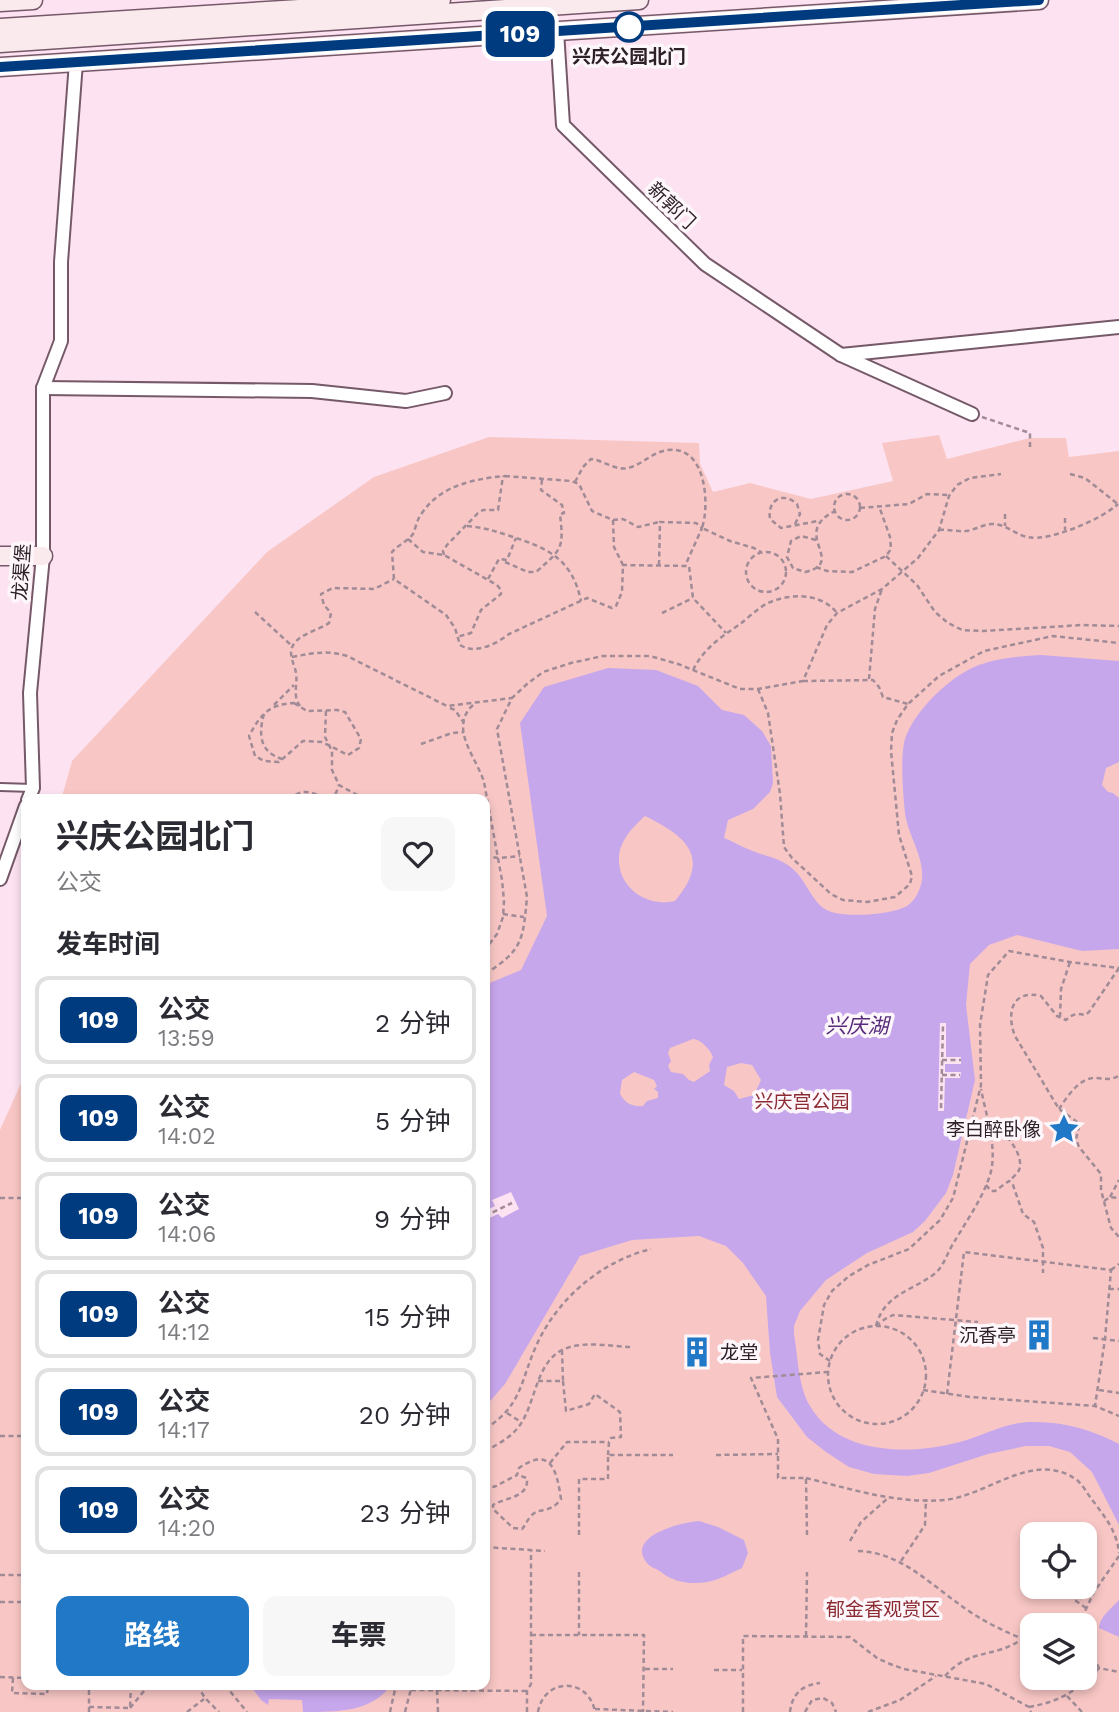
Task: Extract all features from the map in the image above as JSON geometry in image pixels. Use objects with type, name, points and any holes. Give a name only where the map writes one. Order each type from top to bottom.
[{"type":"street","points":[[0,2],[33,0]]},
{"type":"street","points":[[0,28],[441,0]]},
{"type":"street","points":[[0,43],[639,0]]},
{"type":"street","points":[[0,67],[1039,0]]},
{"type":"street","name":"新郭门","points":[[558,31],[563,125],[705,264],[841,355],[972,414]]},
{"type":"street","name":"龙渠堡","points":[[31,794],[30,693],[43,556],[43,388],[61,341],[61,262],[76,62]]},
{"type":"street","points":[[841,355],[1119,327]]},
{"type":"street","points":[[43,388],[312,391],[406,401],[444,393]]},
{"type":"street","points":[[0,555],[43,556]]},
{"type":"street","points":[[0,880],[21,820]]},
{"type":"lane","points":[[0,788],[31,794]]},
{"type":"path","points":[[972,414],[1030,433],[1030,449]]},
{"type":"path","points":[[575,482],[591,459],[624,469],[631,468],[661,451],[672,449],[684,453],[699,470],[706,486],[706,517],[685,566]]},
{"type":"path","points":[[803,681],[827,625],[837,613],[882,589],[904,573],[918,558],[939,530],[950,496],[957,485],[970,478],[1001,474]]},
{"type":"path","points":[[939,530],[968,531],[992,524],[1005,526],[1029,538],[1052,536],[1100,517],[1118,505],[1085,478],[1070,474]]},
{"type":"path","points":[[444,555],[443,551],[447,545],[481,511],[498,510],[503,476]]},
{"type":"path","points":[[394,579],[392,551],[408,539],[420,515],[444,491],[465,483],[503,476],[575,482],[583,488],[592,512],[612,520],[623,519],[638,527],[660,522],[696,523],[730,541],[775,554],[799,571],[805,572],[816,567],[822,556],[816,527],[835,511]]},
{"type":"path","points":[[488,580],[499,559],[528,572],[536,572],[559,550],[563,538],[560,514],[564,513],[562,505],[541,490],[542,479]]},
{"type":"path","points":[[860,508],[909,504],[927,494],[950,496]]},
{"type":"path","points":[[844,495],[855,497],[860,508],[857,515],[849,519],[841,518],[835,511],[835,503],[844,495]]},
{"type":"path","points":[[795,524],[800,514],[797,504],[783,497],[774,501],[769,509],[772,523],[780,528],[820,521]]},
{"type":"path","points":[[816,567],[827,571],[852,572],[886,556],[891,549],[890,537],[879,506]]},
{"type":"path","points":[[1004,514],[1005,526]]},
{"type":"path","points":[[1065,517],[1065,530]]},
{"type":"path","points":[[394,579],[446,615],[455,628],[460,645],[464,648],[481,648],[587,598],[609,608],[616,606],[622,592],[622,565],[614,547],[612,520]]},
{"type":"path","points":[[659,565],[660,522]]},
{"type":"path","points":[[467,526],[481,527],[535,543],[555,556],[577,583],[581,601]]},
{"type":"path","points":[[761,552],[751,558],[746,575],[752,587],[758,591],[772,591],[786,576],[788,546],[795,538],[806,536],[817,540]]},
{"type":"path","points":[[505,562],[516,538]]},
{"type":"path","points":[[408,539],[423,552],[444,555],[497,585],[501,594],[481,610],[471,633],[457,637]]},
{"type":"path","points":[[886,556],[917,586],[935,612],[962,630],[1119,626]]},
{"type":"path","points":[[622,565],[689,566],[693,598],[726,634]]},
{"type":"path","points":[[300,706],[296,701],[292,646],[300,637],[329,623],[331,613],[321,601],[321,594],[325,590],[346,586],[374,589],[394,579]]},
{"type":"path","points":[[869,680],[875,610],[882,589]]},
{"type":"path","points":[[772,591],[775,601]]},
{"type":"path","points":[[662,612],[693,598]]},
{"type":"path","points":[[693,670],[701,655],[726,634],[765,605],[782,598],[818,598],[831,605],[837,613]]},
{"type":"path","points":[[255,612],[292,646]]},
{"type":"path","points":[[758,689],[768,713],[780,794],[784,847],[802,868],[831,894],[843,900],[867,902],[895,897],[910,884],[912,876],[899,835],[891,751],[892,733],[908,704],[939,676],[984,651],[1053,636],[1119,643]]},
{"type":"path","points":[[292,657],[319,651],[340,654],[455,710],[464,723]]},
{"type":"path","points":[[490,971],[506,961],[518,946],[527,897],[497,729],[512,698],[543,672],[603,656],[650,656],[740,689],[758,689],[803,681],[869,680],[876,682],[883,698],[908,704]]},
{"type":"path","points":[[274,705],[294,703],[307,710],[345,712],[361,739],[359,748],[348,755],[329,744],[315,740],[303,741],[279,762],[264,761],[255,756],[249,736],[264,711],[295,684]]},
{"type":"path","points":[[446,706],[473,705],[512,698]]},
{"type":"path","points":[[473,705],[467,710],[464,723],[465,743],[481,771],[486,794]]},
{"type":"path","points":[[326,710],[325,737],[332,751],[332,770],[339,785],[356,794]]},
{"type":"path","points":[[264,711],[261,741],[265,750],[283,759]]},
{"type":"path","points":[[421,744],[452,733],[464,732]]},
{"type":"path","points":[[334,794],[339,785]]},
{"type":"path","points":[[295,794],[309,791],[316,794]]},
{"type":"path","points":[[490,815],[502,880],[503,914],[497,934],[490,943]]},
{"type":"path","points":[[490,857],[520,856]]},
{"type":"path","points":[[503,914],[525,917]]},
{"type":"path","points":[[876,1326],[880,1312],[888,1302],[935,1273],[943,1265],[990,1177],[992,1162],[981,1085],[980,1025],[988,975],[1009,951],[1119,968],[1089,1012],[1070,1016],[1066,1020],[1060,1018],[1041,996],[1031,994],[1014,1003],[1011,1013],[1011,1025],[1015,1035],[1059,1109],[1076,1121],[1079,1127],[1076,1139],[1079,1147],[1101,1174],[1111,1228],[1119,1237]]},
{"type":"path","points":[[1060,1018],[1061,989],[1070,962]]},
{"type":"path","points":[[941,1108],[943,1026]]},
{"type":"path","points":[[942,1060],[961,1060]]},
{"type":"path","points":[[974,1067],[981,1067]]},
{"type":"path","points":[[942,1075],[961,1075]]},
{"type":"path","points":[[1059,1109],[1074,1088],[1085,1080],[1095,1077],[1111,1080],[1119,1076]]},
{"type":"path","points":[[830,1361],[820,1353],[818,1340],[824,1305],[832,1291],[849,1276],[868,1265],[909,1249],[940,1220],[953,1198],[981,1085]]},
{"type":"path","points":[[986,1185],[991,1191],[995,1191],[1009,1181],[1020,1167],[1019,1158],[1006,1133],[987,1119]]},
{"type":"path","points":[[1104,1201],[1110,1197],[1119,1180]]},
{"type":"path","points":[[1009,1181],[1013,1185],[1023,1214],[1034,1222],[1043,1248],[1043,1273]]},
{"type":"path","points":[[1110,1197],[1119,1198]]},
{"type":"path","points":[[0,1198],[21,1198]]},
{"type":"path","points":[[490,1214],[512,1203]]},
{"type":"path","points":[[490,1425],[507,1413],[516,1401],[536,1345],[559,1308],[604,1268],[651,1249]]},
{"type":"path","points":[[947,1394],[964,1252],[1111,1270],[1119,1264]]},
{"type":"path","points":[[1095,1406],[1105,1339],[1111,1270]]},
{"type":"path","points":[[1109,1289],[1119,1289]]},
{"type":"path","points":[[876,1326],[893,1315],[978,1322]]},
{"type":"path","points":[[876,1326],[893,1329],[908,1337],[919,1350],[925,1366],[926,1383],[920,1399],[909,1412],[894,1421],[878,1424],[862,1422],[837,1405],[830,1391],[830,1361],[836,1347],[847,1336],[876,1326]]},
{"type":"path","points":[[1093,1338],[1119,1341]]},
{"type":"path","points":[[490,1448],[516,1430],[532,1403],[545,1367],[562,1351],[578,1346],[630,1346]]},
{"type":"path","points":[[562,1351],[566,1410],[589,1404],[595,1394],[620,1412],[621,1437],[611,1438],[609,1442],[608,1479],[579,1479],[579,1535]]},
{"type":"path","points":[[828,1372],[751,1378],[778,1439],[778,1478],[806,1478],[888,1498],[944,1500],[989,1487],[1027,1470],[1059,1472],[1078,1481],[1118,1537],[1119,1554],[1084,1613]]},
{"type":"path","points":[[538,1381],[563,1381]]},
{"type":"path","points":[[923,1390],[1095,1406],[1119,1416]]},
{"type":"path","points":[[1099,1390],[1119,1393]]},
{"type":"path","points":[[507,1413],[521,1422]]},
{"type":"path","points":[[0,1436],[21,1436]]},
{"type":"path","points":[[550,1463],[567,1442],[609,1442]]},
{"type":"path","points":[[716,1455],[778,1454]]},
{"type":"path","points":[[608,1455],[673,1455]]},
{"type":"path","points":[[490,1485],[494,1487],[517,1475],[527,1478],[528,1485],[518,1496],[493,1505],[493,1509],[513,1528],[522,1529],[530,1516],[536,1512],[550,1510],[561,1499],[558,1473],[550,1463],[542,1460],[528,1462],[519,1468],[517,1475]]},
{"type":"path","points":[[806,1478],[807,1535]]},
{"type":"path","points":[[850,1541],[861,1522],[888,1498]]},
{"type":"path","points":[[901,1562],[925,1525],[926,1499]]},
{"type":"path","points":[[490,1547],[545,1551]]},
{"type":"path","points":[[527,1712],[527,1691],[531,1684],[531,1550]]},
{"type":"path","points":[[858,1551],[869,1551],[901,1562],[961,1606],[1020,1637]]},
{"type":"path","points":[[579,1572],[579,1635]]},
{"type":"path","points":[[806,1636],[807,1572]]},
{"type":"path","points":[[0,1574],[21,1575]]},
{"type":"path","points":[[1073,1599],[1086,1608]]},
{"type":"path","points":[[0,1602],[21,1602]]},
{"type":"path","points":[[531,1635],[644,1635],[643,1711]]},
{"type":"path","points":[[743,1712],[743,1636],[850,1637],[877,1658],[890,1664],[986,1684],[1029,1707],[1050,1704],[1067,1696],[1100,1668]]},
{"type":"path","points":[[945,1676],[970,1656],[998,1651],[1020,1640]]},
{"type":"path","points":[[1097,1663],[1100,1668]]},
{"type":"path","points":[[1097,1667],[1119,1672]]},
{"type":"path","points":[[644,1669],[673,1669]]},
{"type":"path","points":[[714,1670],[743,1670]]},
{"type":"path","points":[[868,1712],[900,1700],[937,1675]]},
{"type":"path","points":[[0,1677],[21,1678]]},
{"type":"path","points":[[13,1678],[12,1693],[47,1694],[47,1690]]},
{"type":"path","points":[[790,1712],[796,1694],[811,1684],[820,1683]]},
{"type":"path","points":[[538,1712],[543,1697],[550,1690],[567,1685],[586,1692],[595,1711],[673,1712]]},
{"type":"path","points":[[89,1690],[89,1710],[130,1708],[145,1690]]},
{"type":"path","points":[[130,1708],[131,1690]]},
{"type":"path","points":[[200,1690],[219,1712]]},
{"type":"path","points":[[229,1690],[247,1712]]},
{"type":"path","points":[[390,1712],[395,1690]]},
{"type":"path","points":[[405,1712],[410,1690]]},
{"type":"path","points":[[438,1712],[437,1690],[527,1691]]},
{"type":"path","points":[[1067,1696],[1082,1712]]},
{"type":"path","points":[[187,1712],[205,1698]]},
{"type":"path","points":[[805,1712],[812,1700],[823,1698],[832,1703],[836,1712]]},
{"type":"path","points":[[1029,1707],[1031,1712]]},
{"type":"green space","name":"兴庆宫公园","points":[[939,435],[947,459],[1030,438],[1066,438],[1069,457],[1119,451],[1119,1712],[0,1712],[0,1130],[21,1083],[21,1690],[490,1690],[490,794],[63,794],[72,761],[267,552],[374,477],[489,437],[699,443],[700,464],[713,492],[750,483],[811,499],[893,481],[882,443]]},
{"type":"water","name":"兴庆湖","points":[[1041,655],[1119,661],[1119,762],[1106,768],[1102,785],[1119,798],[1119,949],[1082,951],[1017,935],[989,945],[970,964],[966,1005],[975,1080],[953,1175],[946,1193],[913,1232],[867,1253],[826,1280],[800,1311],[794,1334],[801,1380],[810,1406],[823,1422],[839,1435],[858,1443],[878,1448],[920,1449],[960,1442],[1004,1426],[1032,1422],[1077,1427],[1119,1444],[1119,1525],[1092,1472],[1070,1452],[1049,1446],[1026,1446],[988,1454],[929,1473],[907,1476],[874,1474],[849,1467],[826,1452],[807,1437],[777,1397],[770,1353],[766,1296],[743,1263],[726,1246],[699,1236],[632,1240],[580,1256],[505,1384],[490,1401],[490,983],[521,970],[547,916],[520,723],[544,687],[608,668],[656,670],[698,686],[722,710],[744,715],[762,731],[771,746],[773,783],[770,792],[753,809],[728,820],[724,838],[790,866],[823,908],[837,913],[868,914],[890,912],[907,906],[915,898],[921,883],[921,862],[905,813],[902,775],[905,739],[916,717],[946,685],[968,670],[1009,658]],"holes":[[[645,816],[673,832],[690,850],[692,873],[675,901],[645,898],[636,893],[623,878],[619,857],[622,845],[628,834]],[[693,1039],[708,1048],[713,1057],[709,1065],[710,1071],[694,1082],[683,1074],[671,1072],[668,1066],[671,1061],[668,1053],[670,1048]],[[741,1063],[752,1065],[761,1080],[754,1095],[739,1099],[734,1091],[724,1085],[727,1067]],[[634,1072],[654,1080],[658,1098],[647,1101],[643,1106],[629,1104],[624,1099],[620,1093],[622,1080]]]},
{"type":"water","points":[[699,1521],[744,1540],[748,1553],[742,1568],[711,1581],[689,1583],[671,1578],[647,1563],[642,1553],[643,1545],[649,1538],[669,1528]]},
{"type":"water","points":[[1119,1600],[1119,1637],[1099,1628],[1104,1616]]},
{"type":"water","points":[[254,1690],[387,1690],[374,1701],[364,1705],[329,1712],[303,1712],[302,1700],[269,1699],[268,1705]]},
{"type":"pier","points":[[940,1023],[946,1023],[946,1057],[961,1057],[961,1064],[945,1064],[945,1072],[961,1072],[960,1078],[945,1078],[944,1111],[938,1111]]},
{"type":"pier","points":[[511,1192],[519,1209],[502,1218],[498,1214],[490,1218],[490,1208],[495,1206],[492,1200]]},
{"type":"bus line","name":"109","points":[[0,67],[1039,0]]},
{"type":"place","name":"兴庆公园北门","points":[[629,27]]},
{"type":"place","name":"李白醉卧像","points":[[1064,1129]]},
{"type":"place","name":"沉香亭","points":[[1039,1335]]},
{"type":"place","name":"龙堂","points":[[697,1352]]},
{"type":"park label","name":"郁金香观赏区","points":[[883,1609]]}]
